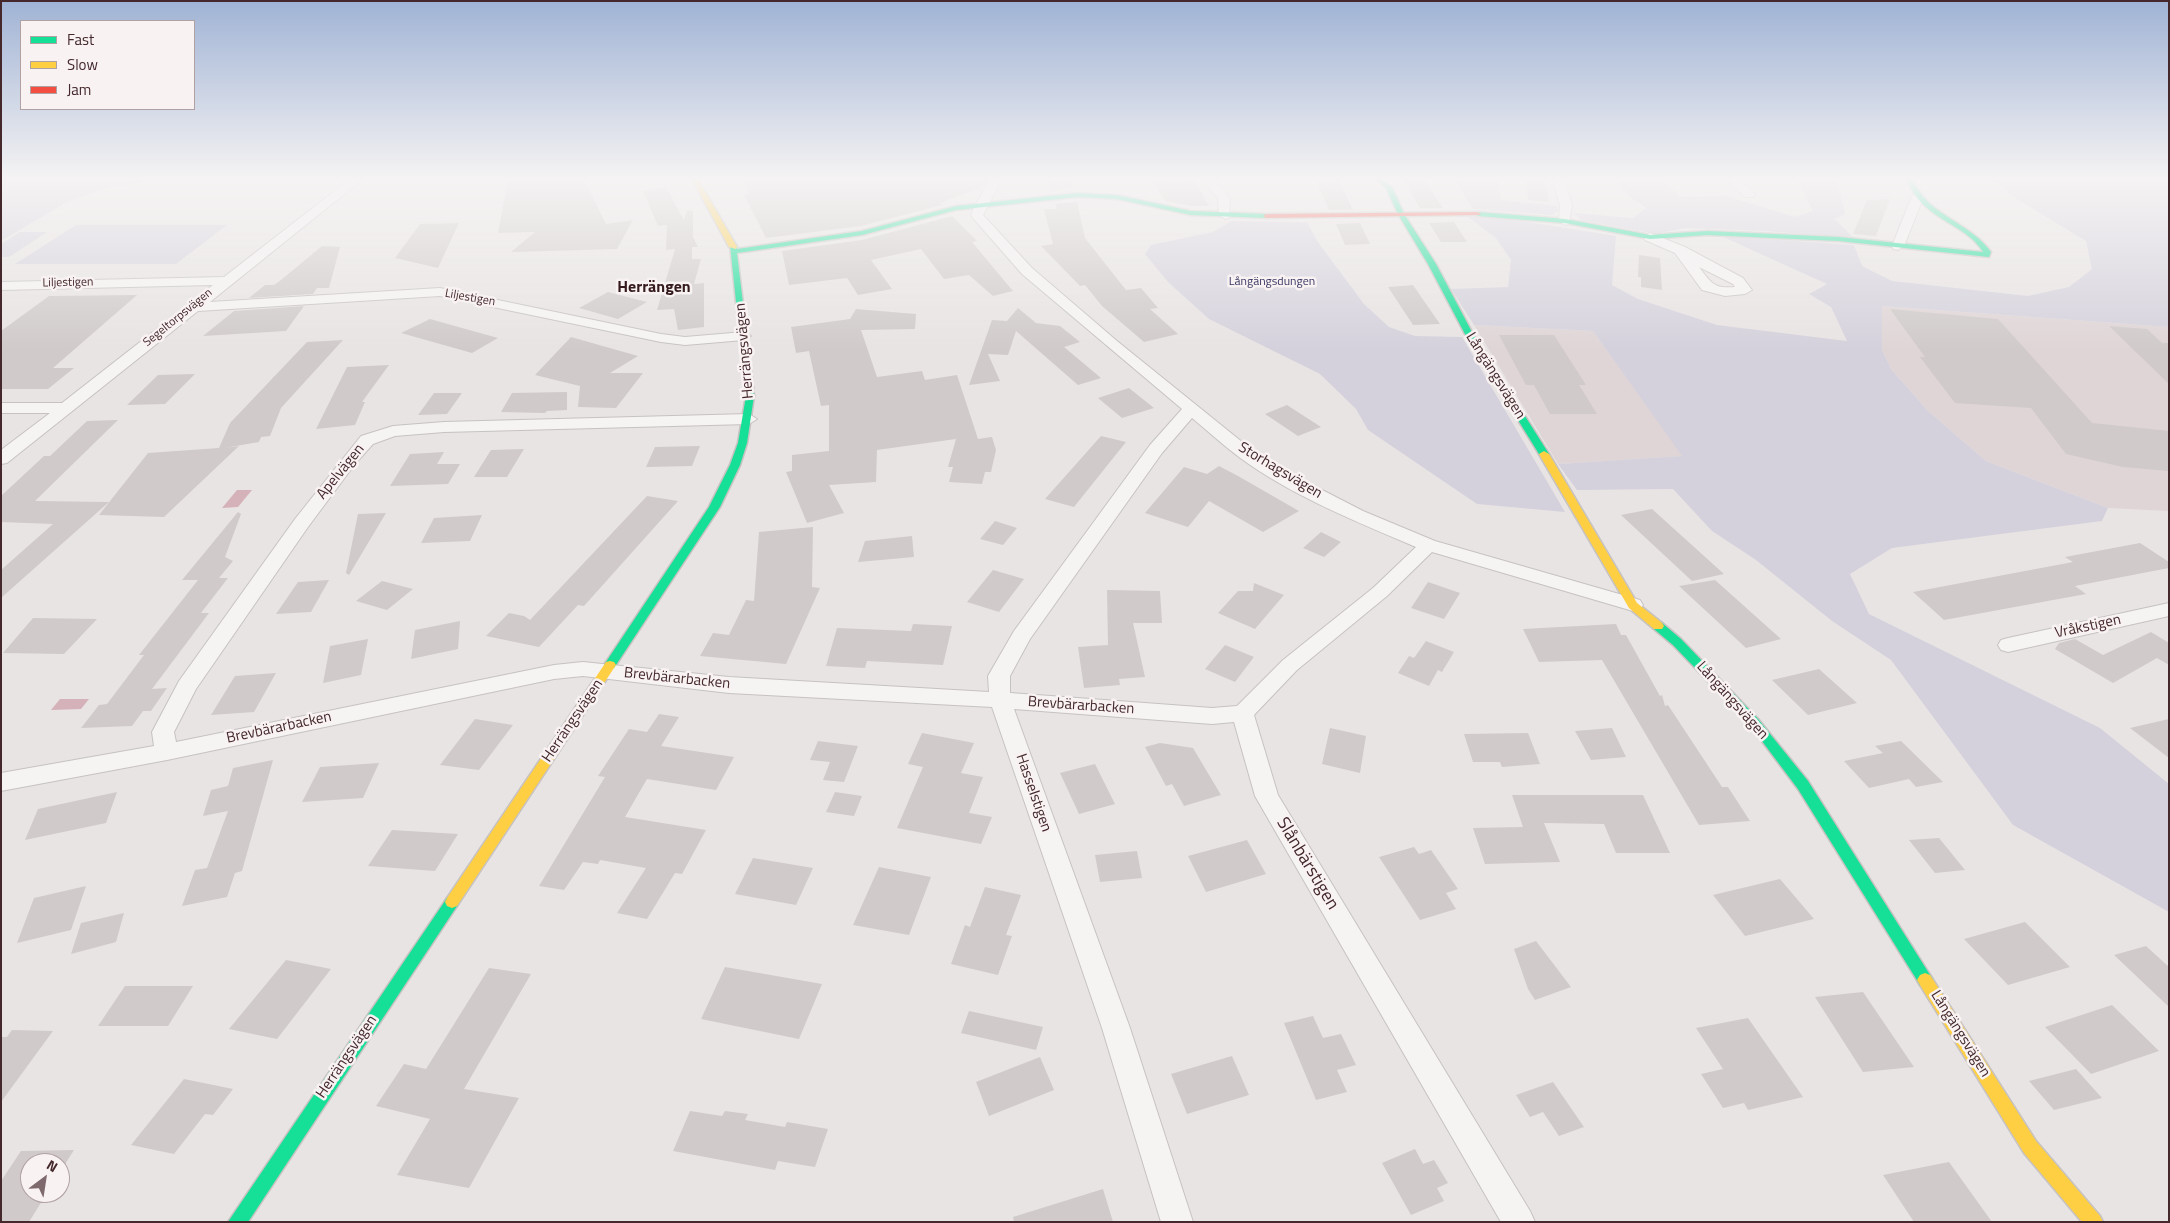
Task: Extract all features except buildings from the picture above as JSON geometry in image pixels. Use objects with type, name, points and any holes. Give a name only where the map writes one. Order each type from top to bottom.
[{"type":"street","name":"Segeltorpsvägen","points":[[1,459],[282,236]]},
{"type":"street","name":"Herrängsvägen","points":[[237,1222],[721,498],[734,468],[749,419],[750,396],[735,251],[727,236]]},
{"type":"street","points":[[735,251],[840,236]]},
{"type":"street","name":"Storhagsvägen","points":[[995,236],[1026,271],[1191,409],[1246,454],[1292,481],[1357,515],[1428,545],[1633,604]]},
{"type":"street","name":"Långängsvägen","points":[[1415,236],[1432,264],[1469,334],[1553,469],[1633,604],[1677,642],[1754,722],[1803,785],[2030,1147],[2094,1222]]},
{"type":"street","points":[[1645,236],[1663,236]]},
{"type":"street","points":[[1777,236],[1839,240],[1986,255],[1987,252],[1982,243],[1973,236]]},
{"type":"street","points":[[1898,246],[1902,236]]},
{"type":"street","points":[[1650,237],[1682,253]]},
{"type":"street","name":"Liljestigen","points":[[1,286],[224,281]]},
{"type":"street","name":"Liljestigen","points":[[192,307],[440,292],[661,338],[685,341],[744,336]]},
{"type":"street","points":[[1,408],[66,408]]},
{"type":"street","name":"Hasselstigen","points":[[1176,1222],[1116,1028],[1000,700],[999,676],[1021,636],[1156,448],[1191,409]]},
{"type":"street","name":"Apelvägen","points":[[168,752],[163,732],[187,686],[301,523],[349,460],[367,440],[393,431],[444,427],[749,419]]},
{"type":"street","points":[[1243,713],[1290,665],[1380,592],[1428,545]]},
{"type":"street","name":"Vråkstigen","points":[[2008,644],[2169,609]]},
{"type":"street","name":"Brevbärarbacken","points":[[1,782],[168,752],[554,672],[583,668],[729,685],[1000,700],[1212,716],[1243,713]]},
{"type":"street","name":"Slånbärstigen","points":[[1243,713],[1267,796],[1519,1222]]},
{"type":"shaded area","points":[[1882,306],[2169,327],[2169,511],[2108,508],[1986,461],[1928,411],[1891,369],[1882,350]]},
{"type":"shaded area","points":[[1474,325],[1593,331],[1683,456],[1558,464]]},
{"type":"shaded area","points":[[237,490],[252,490],[238,507],[222,508]]},
{"type":"shaded area","points":[[60,699],[89,699],[81,709],[51,710]]},
{"type":"green space","points":[[1,236],[9,236],[1,241]]},
{"type":"green space","points":[[14,236],[41,236],[9,257],[1,257],[1,244]]},
{"type":"green space","points":[[59,236],[213,236],[176,264],[15,264]]},
{"type":"green space","name":"Långängsdungen","points":[[1194,236],[1314,236],[1364,304],[1389,327],[1415,336],[1462,337],[1565,512],[1477,504],[1368,430],[1356,409],[1320,374],[1209,319],[1168,282],[1145,254],[1151,245]]},
{"type":"green space","points":[[1493,236],[1616,236],[1612,285],[1638,299],[1717,325],[1847,341],[1831,307],[1809,294],[1827,284],[1721,236],[1854,245],[1862,266],[1892,281],[2028,296],[2069,287],[2092,269],[2086,241],[2078,236],[2169,236],[2169,327],[1882,306],[1882,350],[1891,369],[1928,411],[1986,461],[2108,508],[2102,521],[1892,548],[1850,574],[1869,614],[2100,728],[2169,784],[2169,912],[2013,825],[1891,660],[1832,621],[1756,560],[1712,531],[1673,489],[1577,490],[1558,464],[1682,456],[1593,331],[1474,325],[1451,289],[1508,287],[1511,260]]},
{"type":"green space","points":[[1830,236],[1852,236],[1854,238]]},
{"type":"traffic: fast","points":[[735,251],[840,236]]},
{"type":"traffic: fast","points":[[1415,236],[1432,264],[1469,334],[1544,454]]},
{"type":"traffic: fast","points":[[1645,236],[1663,236]]},
{"type":"traffic: fast","points":[[1775,236],[1839,239],[1986,255],[1987,252],[1980,242],[1973,236]]},
{"type":"traffic: fast","points":[[610,665],[714,507],[735,465],[742,443],[750,396],[733,247]]},
{"type":"traffic: fast","points":[[1658,626],[1677,642],[1754,722],[1803,785],[1925,980]]},
{"type":"traffic: fast","points":[[237,1222],[452,902]]},
{"type":"traffic: slow","points":[[727,236],[733,247]]},
{"type":"traffic: slow","points":[[1544,454],[1633,605],[1658,626]]},
{"type":"traffic: slow","points":[[452,902],[610,665]]},
{"type":"traffic: slow","points":[[1925,980],[2030,1147],[2094,1222]]},
{"type":"district","name":"Herrängen","points":[[654,288]]}]
